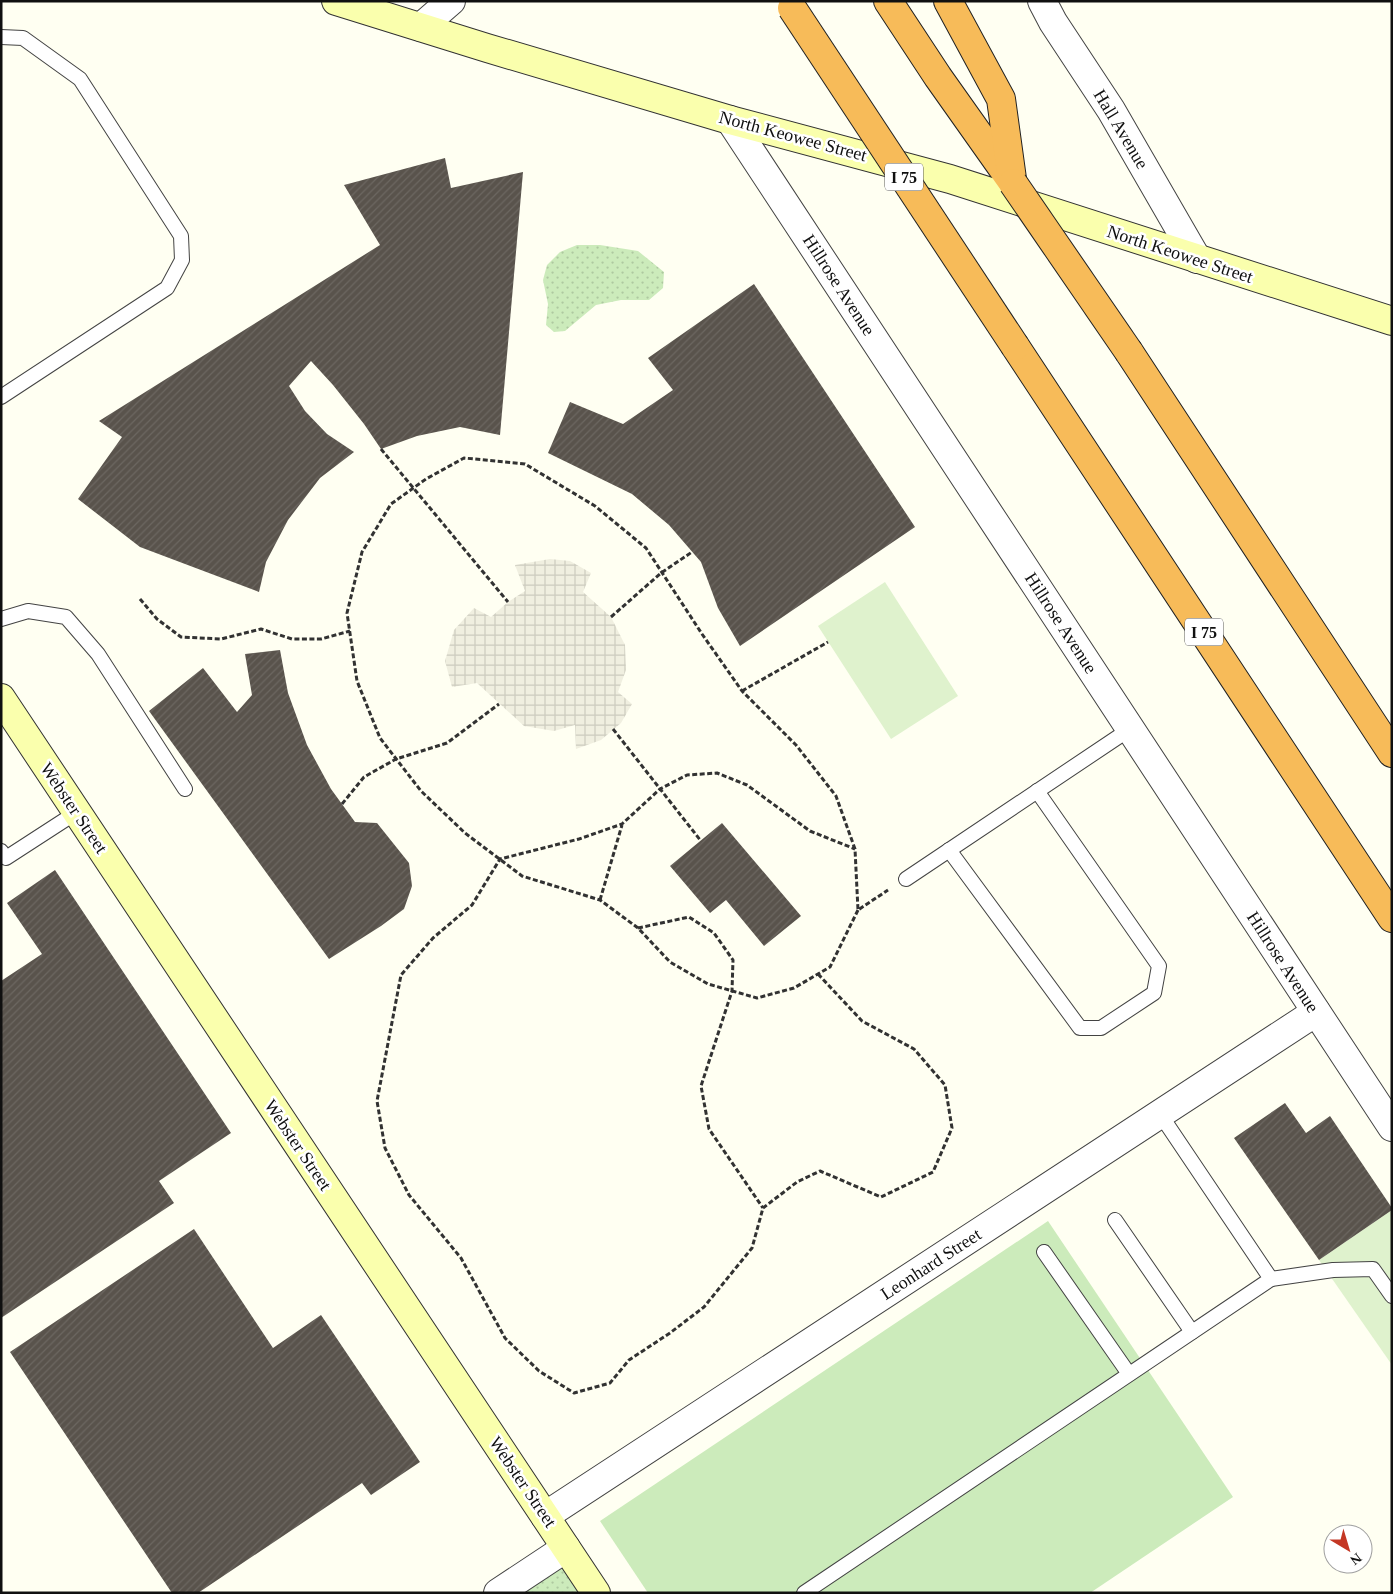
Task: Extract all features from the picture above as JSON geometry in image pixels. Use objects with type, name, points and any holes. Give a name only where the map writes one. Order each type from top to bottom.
[{"type":"highway","points":[[888,1],[938,77],[1129,352],[1392,753]]},
{"type":"highway","points":[[948,1],[1001,99],[1013,183]]},
{"type":"highway","name":"I 75","points":[[790,5],[1392,918]]},
{"type":"main road","name":"North Keowee Street","points":[[336,1],[730,120],[950,180],[1392,321]]},
{"type":"main road","name":"Webster Street","points":[[1,698],[596,1593]]},
{"type":"street","points":[[421,27],[451,1]]},
{"type":"street","name":"Hall Avenue","points":[[1042,1],[1053,22],[1111,110],[1197,259]]},
{"type":"street","name":"Hillrose Avenue","points":[[730,120],[1392,1127]]},
{"type":"street","name":"Leonhard Street","points":[[545,1516],[1316,1012]]},
{"type":"street","points":[[498,1593],[566,1548]]},
{"type":"lane","points":[[1,37],[23,38],[80,79],[181,236],[182,260],[166,288],[1,397]]},
{"type":"lane","points":[[1,619],[28,611],[66,617],[98,654],[185,789]]},
{"type":"lane","points":[[906,879],[1130,729]]},
{"type":"lane","points":[[950,850],[1080,1028],[1101,1028],[1154,993],[1159,966],[1037,791]]},
{"type":"lane","points":[[3,857],[77,812]]},
{"type":"lane","points":[[1160,1114],[1271,1279]]},
{"type":"lane","points":[[1115,1220],[1192,1332]]},
{"type":"lane","points":[[1044,1252],[1130,1374]]},
{"type":"lane","points":[[804,1593],[1271,1279],[1333,1270],[1372,1269],[1392,1296]]},
{"type":"path","points":[[381,449],[508,602]]},
{"type":"path","points":[[464,458],[525,464],[595,506],[646,548],[661,573],[742,691],[796,745],[836,796],[855,849],[858,910],[830,967],[794,988],[757,998],[708,984],[670,962],[638,928],[600,900],[522,876],[465,832],[422,791],[380,738],[357,681],[347,613],[362,552],[391,504],[464,458]]},
{"type":"path","points":[[611,617],[661,573],[692,552]]},
{"type":"path","points":[[140,599],[157,619],[181,637],[221,639],[261,629],[292,638],[321,639],[350,631]]},
{"type":"path","points":[[742,691],[828,642]]},
{"type":"path","points":[[342,804],[364,777],[396,759],[447,743],[499,704]]},
{"type":"path","points":[[613,729],[701,841]]},
{"type":"path","points":[[818,974],[862,1021],[914,1049],[945,1085],[952,1128],[933,1172],[881,1196],[820,1172],[797,1182],[763,1208],[752,1248],[704,1306],[670,1333],[629,1360],[610,1383],[574,1393],[539,1371],[505,1338],[461,1258],[409,1195],[385,1148],[377,1101],[401,975],[433,938],[472,905],[500,859],[580,839],[622,824],[660,789],[688,775],[717,773],[748,785],[810,831],[855,849]]},
{"type":"path","points":[[600,900],[622,824]]},
{"type":"path","points":[[858,910],[906,879]]},
{"type":"path","points":[[638,928],[689,917],[714,933],[733,960],[732,991],[701,1086],[709,1129],[763,1208]]},
{"type":"green space","points":[[577,245],[600,245],[638,251],[664,272],[663,288],[649,300],[621,300],[596,305],[565,331],[554,332],[546,325],[548,304],[543,280],[547,265],[560,252]]},
{"type":"green space","points":[[885,582],[958,696],[891,739],[818,626]]},
{"type":"green space","points":[[1392,1210],[1392,1365],[1319,1260]]},
{"type":"green space","points":[[1048,1221],[1233,1497],[1090,1593],[648,1593],[600,1521]]},
{"type":"green space","points":[[566,1548],[596,1593],[498,1593]]},
{"type":"shaded area","points":[[550,559],[570,561],[591,573],[583,592],[611,617],[625,645],[626,670],[618,692],[632,704],[621,723],[601,740],[576,749],[575,725],[554,731],[524,726],[477,683],[452,687],[445,661],[454,630],[474,608],[491,617],[508,602],[525,591],[515,565]]},
{"type":"building","points":[[445,158],[451,188],[523,172],[500,435],[460,427],[417,436],[381,449],[333,385],[311,361],[289,386],[305,411],[327,434],[354,452],[320,478],[288,520],[266,562],[259,592],[140,547],[78,499],[122,437],[99,421],[380,245],[344,185]]},
{"type":"building","points":[[754,284],[915,527],[740,646],[718,608],[701,562],[669,525],[632,494],[548,453],[570,402],[623,424],[673,390],[648,358]]},
{"type":"building","points":[[280,650],[288,693],[307,745],[331,789],[355,822],[377,823],[409,863],[412,886],[404,909],[329,959],[149,711],[203,668],[237,712],[252,695],[245,654]]},
{"type":"building","points":[[722,823],[801,916],[764,946],[726,900],[710,913],[670,866]]},
{"type":"building","points":[[55,870],[231,1133],[159,1181],[174,1203],[1,1318],[1,981],[42,954],[7,903]]},
{"type":"building","points":[[1285,1103],[1306,1133],[1330,1116],[1392,1208],[1392,1210],[1319,1260],[1234,1138]]},
{"type":"building","points":[[194,1229],[273,1348],[321,1315],[420,1462],[371,1495],[362,1483],[198,1593],[172,1593],[10,1352]]}]
